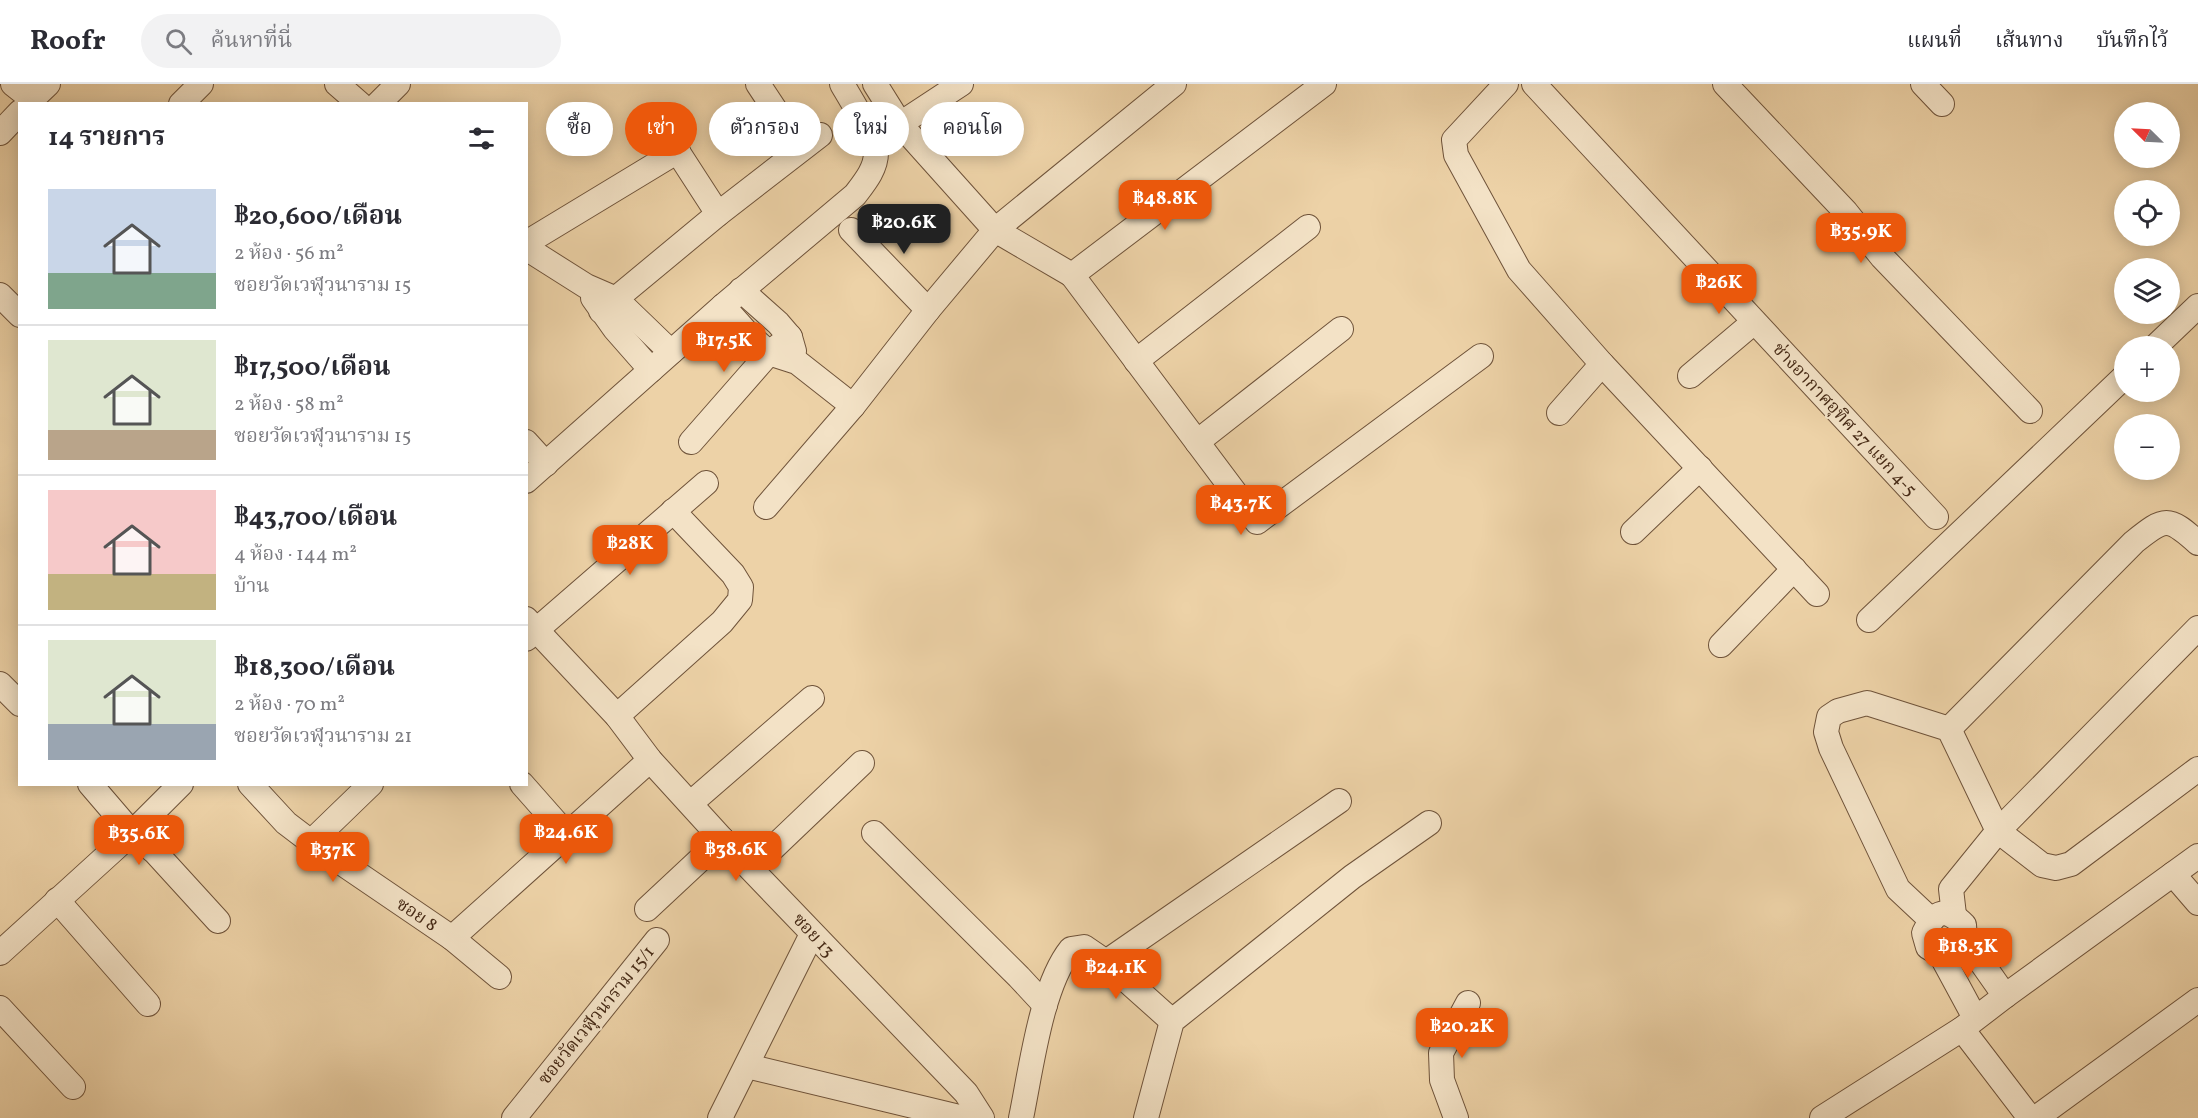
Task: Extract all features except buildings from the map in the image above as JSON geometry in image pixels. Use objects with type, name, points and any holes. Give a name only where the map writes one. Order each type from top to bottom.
[{"type":"street","points":[[183,102],[201,84]]},
{"type":"street","points":[[380,102],[398,84]]},
{"type":"street","points":[[609,305],[718,214],[811,142],[758,84]]},
{"type":"street","points":[[528,479],[741,290],[855,195],[871,174],[876,152],[868,130],[842,84]]},
{"type":"street","points":[[875,84],[886,102]]},
{"type":"street","points":[[909,118],[961,84]]},
{"type":"street","points":[[766,507],[853,406],[928,310],[995,230],[1174,84]]},
{"type":"street","points":[[1072,275],[1324,84]]},
{"type":"street","points":[[1506,84],[1454,140],[1456,155],[1519,270],[1602,364],[1817,594]]},
{"type":"street","name":"ช่างอากาศอุทิศ 27 แยก 4-5","points":[[1534,84],[1936,517]]},
{"type":"street","points":[[1725,84],[1846,213],[1882,257],[2030,411]]},
{"type":"street","points":[[1923,84],[1941,104]]},
{"type":"street","points":[[0,133],[18,109]]},
{"type":"street","points":[[909,134],[995,230],[1072,275],[1257,522],[1481,356]]},
{"type":"street","points":[[528,242],[670,156]]},
{"type":"street","points":[[681,156],[718,214]]},
{"type":"street","points":[[1136,361],[1308,227]]},
{"type":"street","points":[[850,230],[928,310]]},
{"type":"street","points":[[528,249],[586,286],[671,352]]},
{"type":"street","points":[[741,290],[778,323],[790,338],[797,362]]},
{"type":"street","points":[[0,295],[18,313]]},
{"type":"street","points":[[609,305],[651,370]]},
{"type":"street","points":[[723,306],[748,334],[770,353],[797,362],[853,406]]},
{"type":"street","points":[[2166,336],[2198,306]]},
{"type":"street","points":[[1690,376],[1754,322]]},
{"type":"street","points":[[1197,442],[1341,329]]},
{"type":"street","points":[[691,442],[770,353],[790,338]]},
{"type":"street","points":[[1559,413],[1602,364]]},
{"type":"street","points":[[1869,620],[2114,387]]},
{"type":"street","points":[[528,444],[546,464]]},
{"type":"street","points":[[1633,532],[1700,468]]},
{"type":"street","points":[[530,629],[706,483]]},
{"type":"street","points":[[617,716],[722,622],[740,600],[741,587],[733,574],[673,511]]},
{"type":"street","points":[[1949,729],[2134,542],[2156,525],[2167,522],[2180,527],[2198,543]]},
{"type":"street","points":[[1721,645],[1794,569]]},
{"type":"street","name":"ซอย 13","points":[[530,629],[617,716],[650,760],[722,838],[966,1093],[982,1118]]},
{"type":"street","points":[[2030,1118],[1969,1024],[1941,955],[1928,947],[1924,933],[1942,917],[1951,889],[1998,831],[2194,642]]},
{"type":"street","points":[[0,684],[18,702]]},
{"type":"street","points":[[690,803],[812,698]]},
{"type":"street","points":[[2005,996],[1965,939],[1964,926],[1942,917],[1898,889],[1831,748],[1826,732],[1829,717],[1838,711],[1867,703],[1949,729],[1998,831],[2042,865],[2056,868],[2072,864],[2198,769]]},
{"type":"street","points":[[452,938],[650,760]]},
{"type":"street","points":[[752,868],[862,763]]},
{"type":"street","points":[[92,786],[132,833],[155,852],[218,921]]},
{"type":"street","points":[[0,953],[132,833],[179,786]]},
{"type":"street","name":"ซอย 8","points":[[252,786],[286,824],[452,938],[499,977]]},
{"type":"street","points":[[310,842],[368,786]]},
{"type":"street","points":[[524,786],[567,835]]},
{"type":"street","points":[[1106,962],[1339,801]]},
{"type":"street","points":[[1146,1118],[1172,1021],[1352,877],[1429,824]]},
{"type":"street","points":[[874,833],[1045,1005]]},
{"type":"street","points":[[647,909],[722,838]]},
{"type":"street","points":[[1822,1118],[1969,1024],[2198,856]]},
{"type":"street","points":[[2173,874],[2198,903]]},
{"type":"street","points":[[57,900],[148,1004]]},
{"type":"street","points":[[720,1118],[812,934]]},
{"type":"street","points":[[1941,955],[1951,954],[1960,948],[1965,939]]},
{"type":"street","name":"ซอยวัดเวฬุวนาราม 15/1","points":[[514,1118],[657,940]]},
{"type":"street","points":[[1021,1118],[1045,1005],[1062,960],[1071,949],[1084,947],[1106,962],[1172,1021]]},
{"type":"street","points":[[2036,1118],[2198,1000]]},
{"type":"street","points":[[1456,1118],[1442,1080],[1441,1053],[1468,1003]]},
{"type":"street","points":[[0,1008],[74,1087]]},
{"type":"street","points":[[747,1066],[963,1118]]}]
